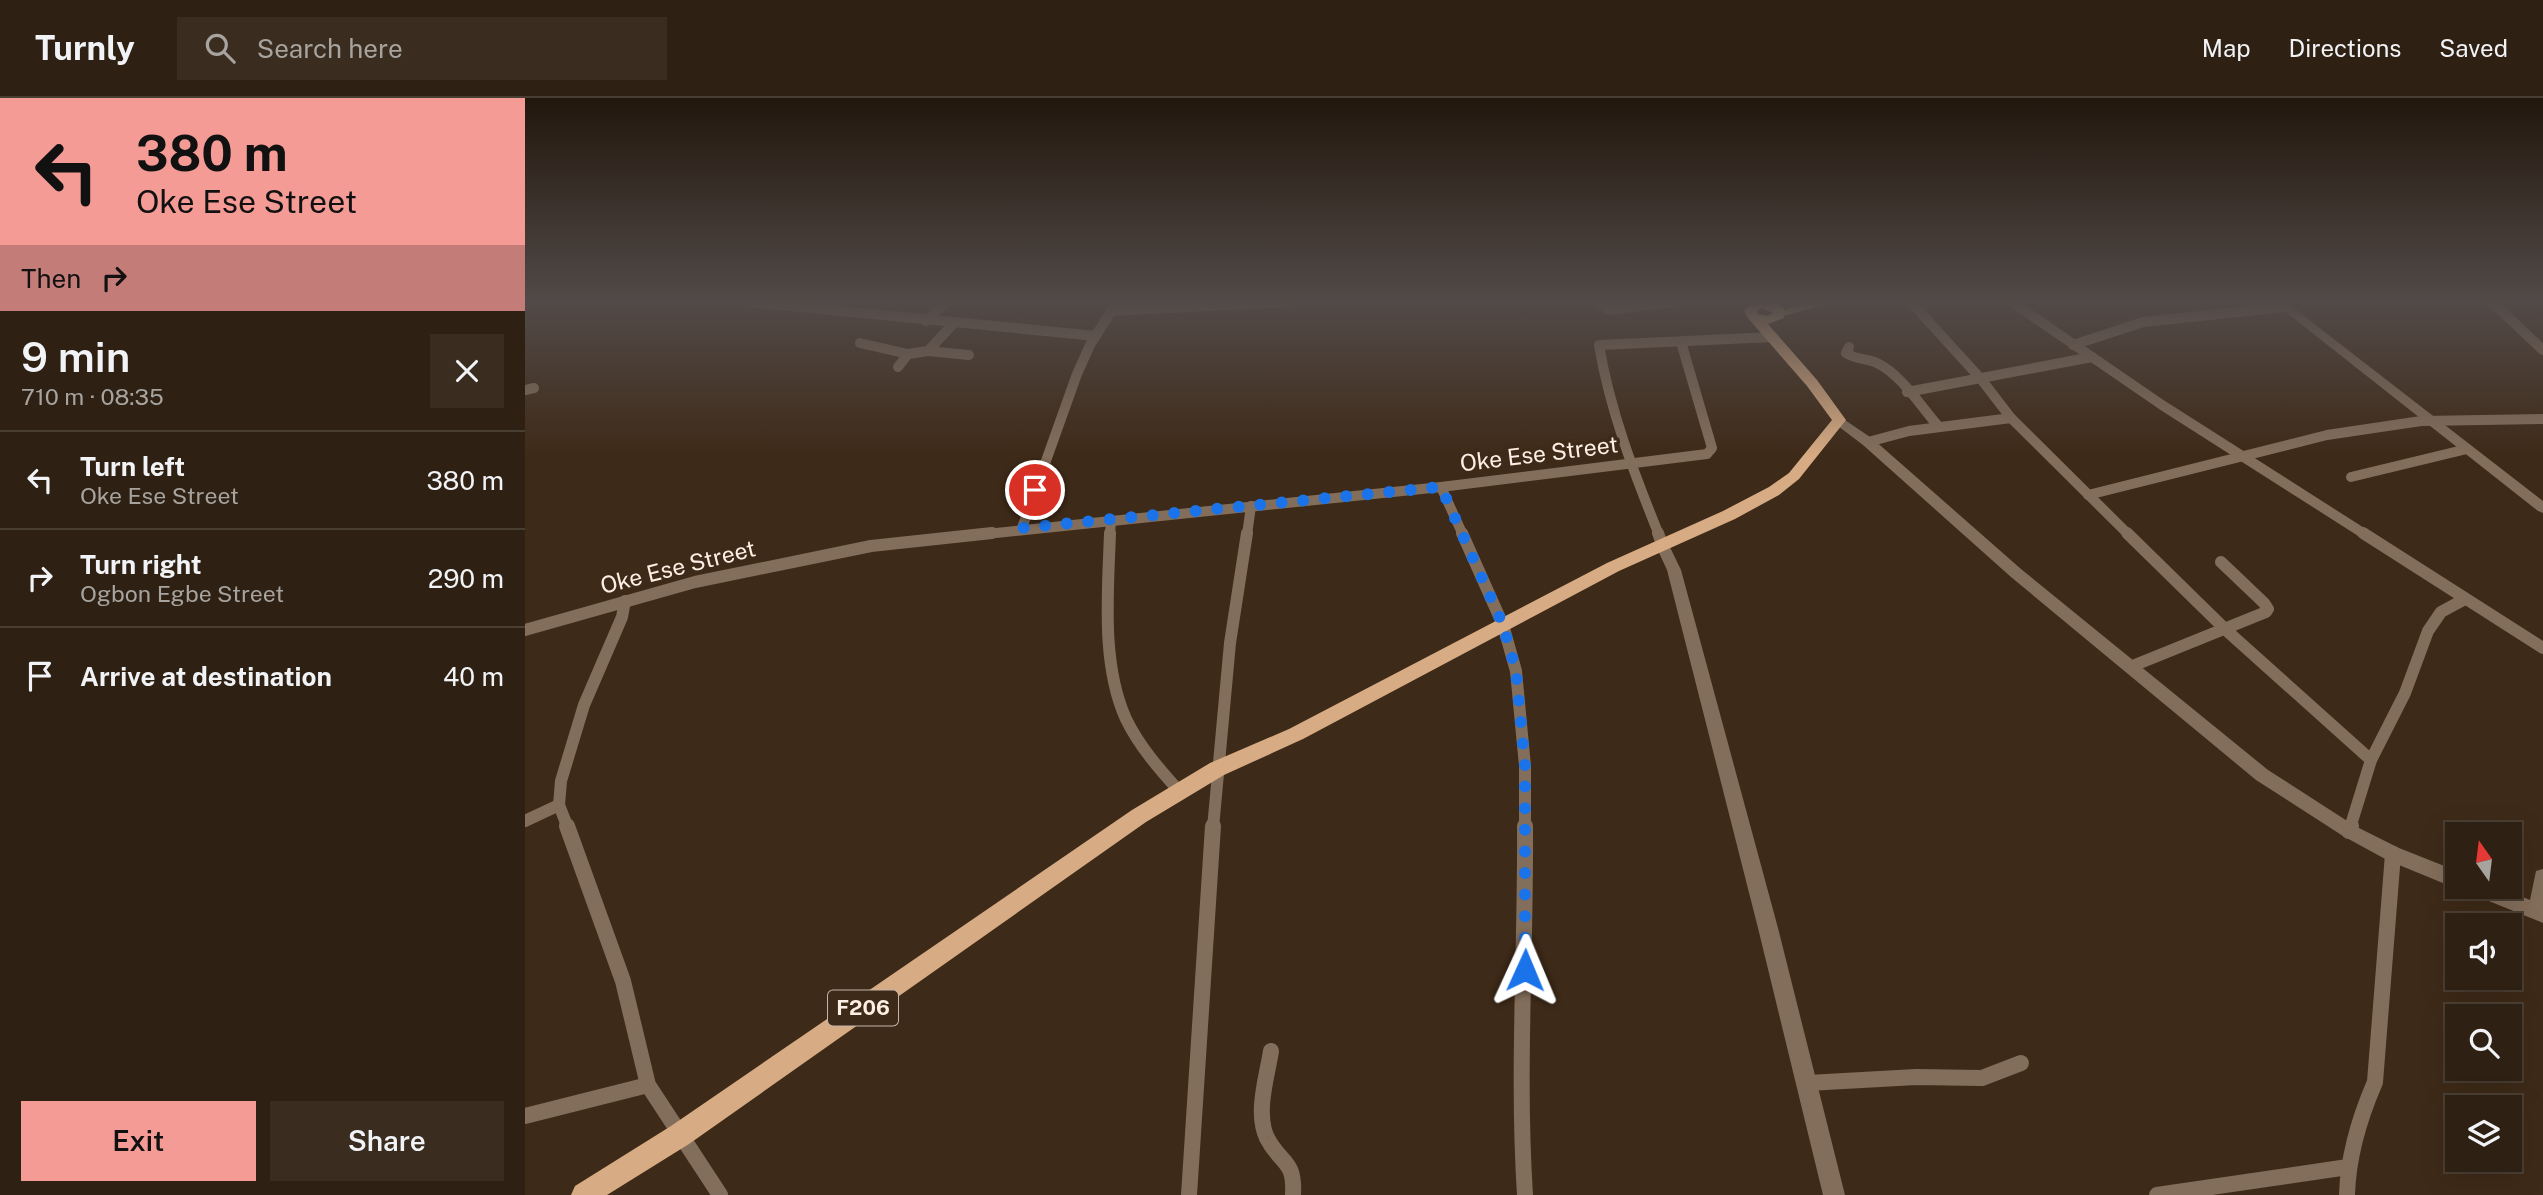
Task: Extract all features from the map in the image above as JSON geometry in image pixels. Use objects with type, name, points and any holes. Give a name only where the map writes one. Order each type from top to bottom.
[{"type":"main road","points":[[1176,794],[1217,769],[1297,734],[1662,544],[1729,515],[1774,491],[1794,475],[1839,420],[1787,353]]},
{"type":"main road","name":"F206","points":[[584,1195],[680,1135],[1139,816],[1176,794]]},
{"type":"street","points":[[904,353],[913,353]]},
{"type":"street","points":[[950,353],[969,355]]},
{"type":"street","points":[[1021,528],[1062,412],[1088,353]]},
{"type":"street","points":[[1599,353],[1605,382],[1632,464],[1674,570],[1808,1083],[1834,1195]]},
{"type":"street","name":"Oke Ese Street","points":[[525,630],[695,582],[871,546],[1021,528],[1441,487],[1710,452],[1712,448],[1684,353]]},
{"type":"street","points":[[1846,353],[1857,361],[1880,365],[1939,427]]},
{"type":"street","points":[[1958,353],[2011,418],[2064,472],[2225,630],[2371,760]]},
{"type":"street","points":[[2086,353],[2543,648]]},
{"type":"street","points":[[2343,353],[2543,508]]},
{"type":"street","points":[[898,367],[908,354]]},
{"type":"street","points":[[1907,392],[2092,357]]},
{"type":"street","points":[[1868,442],[1939,427],[2011,418]]},
{"type":"street","points":[[2088,495],[2240,454],[2327,435],[2421,421],[2543,419]]},
{"type":"street","points":[[1839,420],[1868,442],[1999,558],[2262,775],[2349,831],[2393,854],[2445,875]]},
{"type":"street","points":[[2351,477],[2467,449]]},
{"type":"street","points":[[1441,487],[1503,625],[1516,671],[1525,766],[1526,942],[1521,1134],[1525,1195]]},
{"type":"street","points":[[1189,1195],[1217,769],[1230,643],[1251,506]]},
{"type":"street","points":[[1111,520],[1108,597],[1119,693],[1125,716],[1146,754],[1176,794]]},
{"type":"street","points":[[2130,667],[2225,630],[2268,609],[2221,562]]},
{"type":"street","points":[[2349,831],[2371,760],[2405,694],[2428,631],[2441,612],[2465,599]]},
{"type":"street","points":[[625,601],[622,617],[584,705],[561,781],[559,805],[623,981],[648,1085],[720,1195]]},
{"type":"street","points":[[525,821],[559,805]]},
{"type":"street","points":[[2347,1195],[2348,1167],[2362,1112],[2375,1082],[2382,1024],[2393,854]]},
{"type":"street","points":[[2508,900],[2541,913],[2543,877]]},
{"type":"street","points":[[1271,1051],[1262,1116],[1267,1136],[1294,1174],[1293,1195]]},
{"type":"street","points":[[1808,1083],[1916,1077],[1982,1079],[2021,1063]]},
{"type":"street","points":[[525,1116],[648,1085]]},
{"type":"street","points":[[2157,1195],[2348,1167]]},
{"type":"route","points":[[1035,490],[1021,528],[1441,487],[1503,625],[1516,671],[1525,766],[1525,970]]}]
